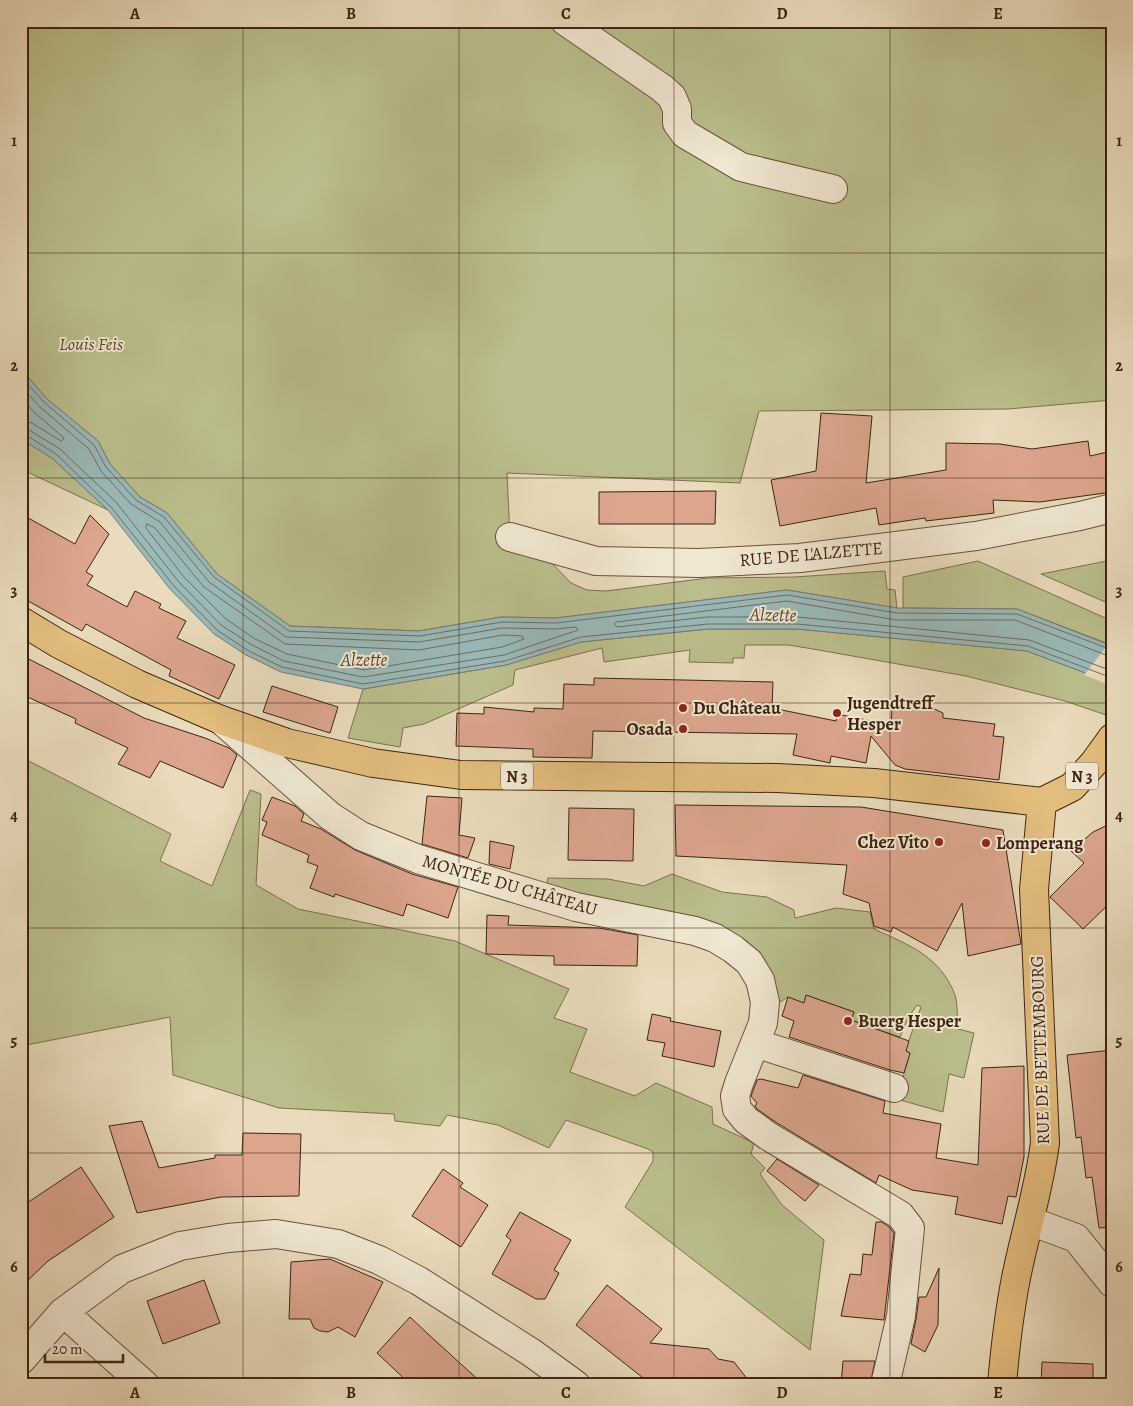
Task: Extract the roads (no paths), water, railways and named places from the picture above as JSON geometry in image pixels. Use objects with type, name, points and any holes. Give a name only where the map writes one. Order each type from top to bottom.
[{"type":"main road","name":"N 3","points":[[21,621],[59,644],[137,684],[221,720],[288,743],[373,764],[461,775],[777,778],[874,783],[1042,802],[1072,787],[1094,763],[1112,738]]},
{"type":"main road","name":"RUE DE BETTEMBOURG","points":[[1002,1385],[1008,1320],[1040,1176],[1045,1143],[1034,889],[1042,802]]},
{"type":"street","points":[[565,21],[662,88],[672,97],[677,109],[677,123],[685,134],[741,167],[833,189]]},
{"type":"street","name":"RUE DE L'ALZETTE","points":[[510,537],[596,561],[699,563],[800,558],[976,536],[1112,508]]},
{"type":"street","name":"MONTÉE DU CHÂTEAU","points":[[221,720],[330,816],[361,836],[418,859],[576,907],[695,931],[715,938],[749,962],[760,980],[764,1002],[763,1023],[738,1082],[735,1096],[737,1109],[746,1120],[768,1136],[900,1215],[910,1228],[901,1316],[885,1385]]},
{"type":"street","points":[[755,1043],[894,1088]]},
{"type":"street","points":[[1030,1221],[1076,1238],[1112,1282]]},
{"type":"street","points":[[21,1360],[63,1312],[122,1269],[180,1246],[228,1238],[276,1234],[338,1244],[379,1260],[419,1281],[492,1327],[576,1385]]},
{"type":"street","points":[[63,1312],[145,1385]]},
{"type":"water","name":"Alzette","points":[[21,369],[47,399],[98,441],[110,464],[140,497],[167,513],[217,574],[290,626],[419,631],[501,617],[556,618],[787,590],[897,608],[1017,609],[1112,646],[1112,683],[1027,651],[797,629],[708,629],[581,642],[506,665],[363,689],[281,672],[246,655],[214,634],[170,589],[108,510],[52,458],[21,439]]},
{"type":"place","name":"Du Château","points":[[683,708]]},
{"type":"place","name":"Jugendtreff Hesper","points":[[837,713]]},
{"type":"place","name":"Osada","points":[[683,729]]},
{"type":"place","name":"Chez Vito","points":[[939,842]]},
{"type":"place","name":"Lomperang","points":[[986,843]]},
{"type":"place","name":"Buerg Hesper","points":[[848,1021]]},
{"type":"park label","name":"Louis Feis","points":[[91,344]]}]
